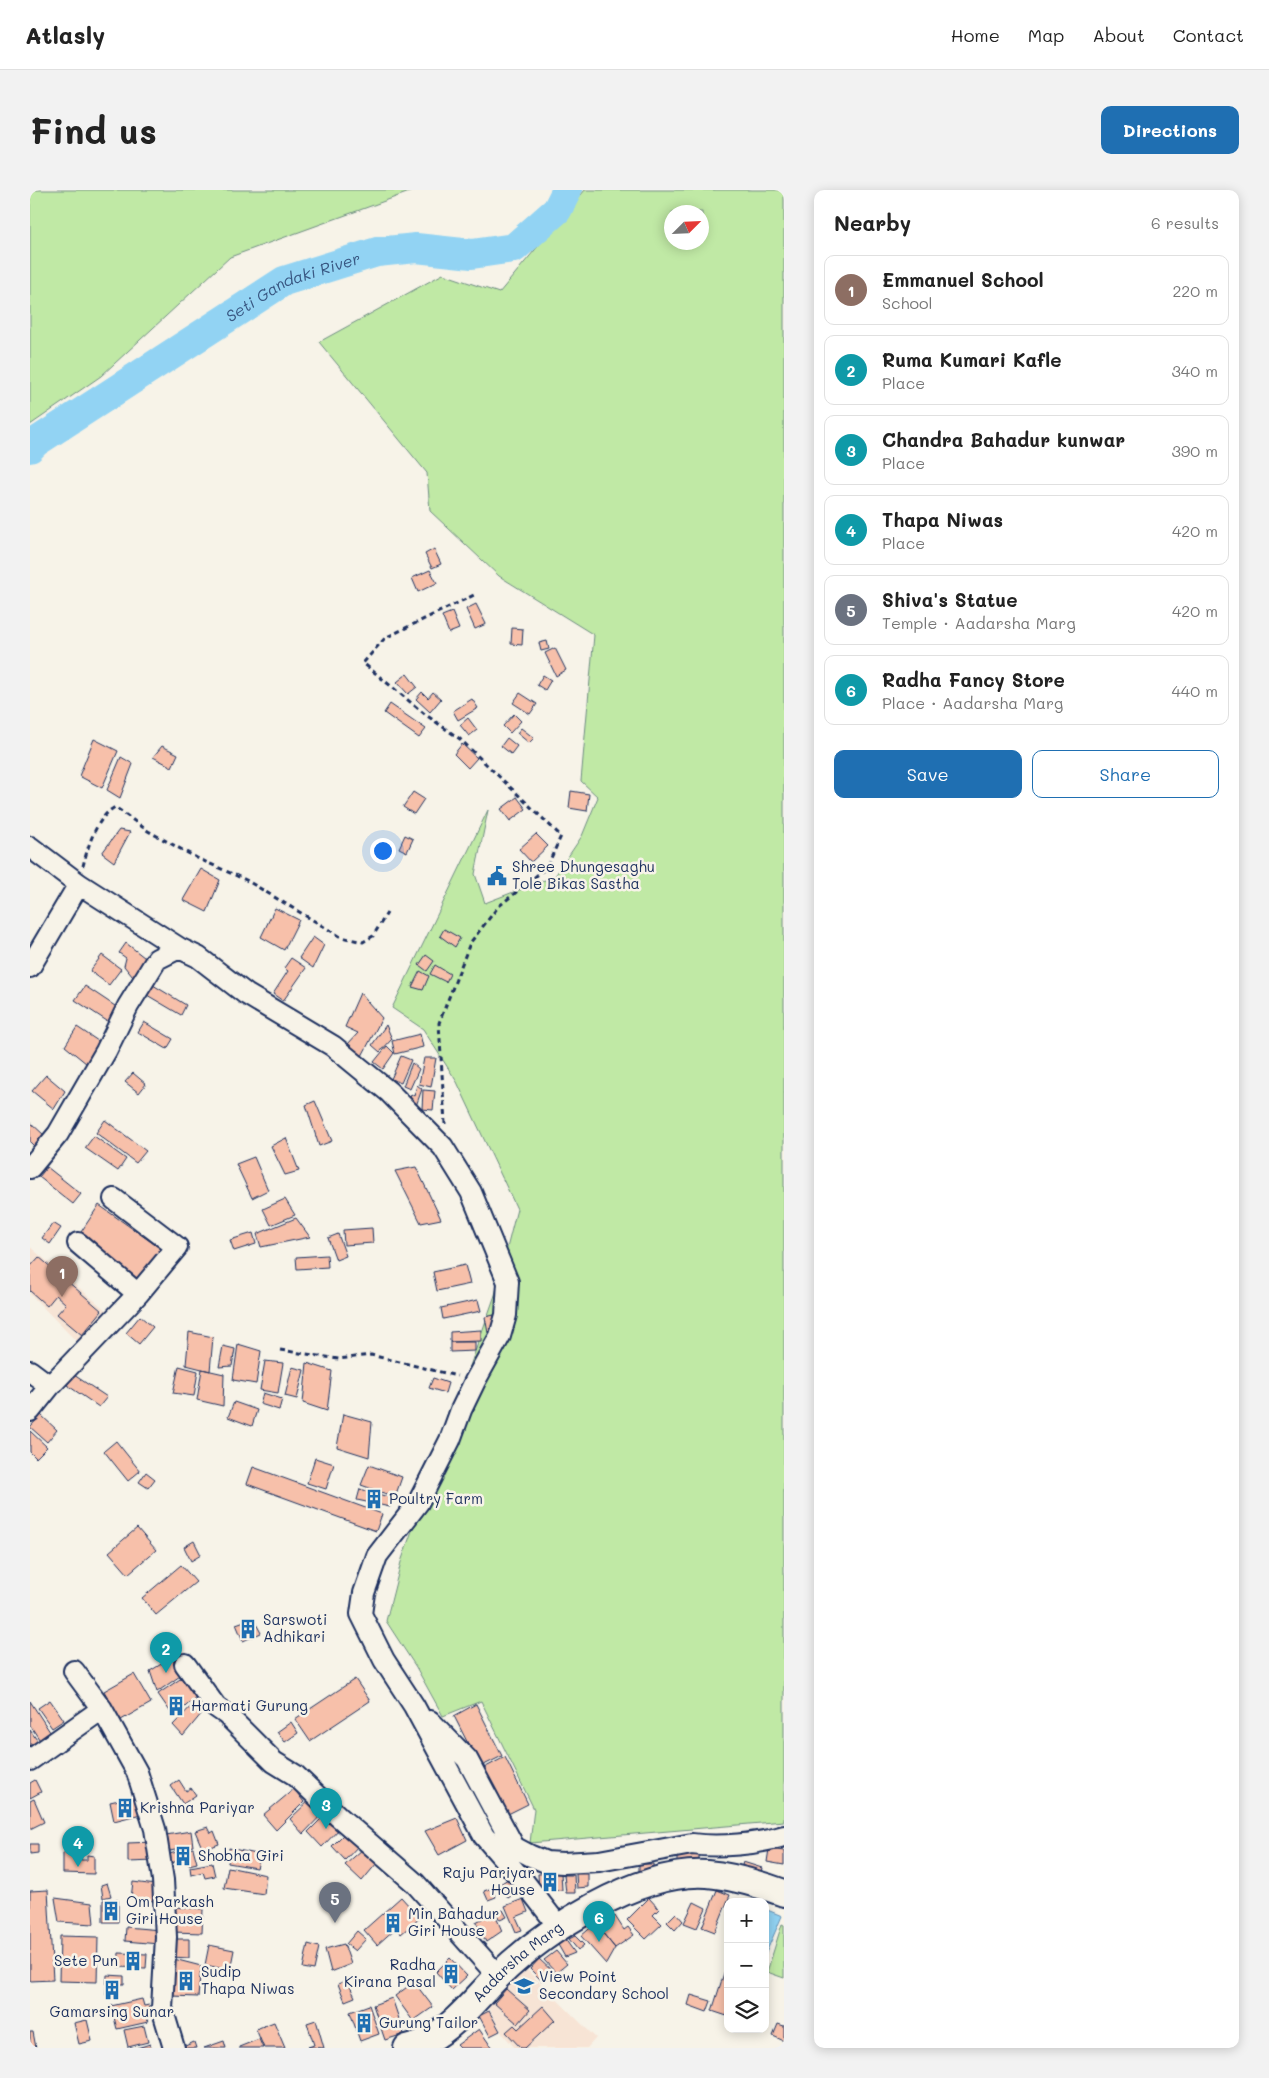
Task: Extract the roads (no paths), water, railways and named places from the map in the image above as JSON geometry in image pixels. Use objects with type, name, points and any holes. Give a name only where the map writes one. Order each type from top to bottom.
[{"type":"main road","name":"Aadarsha Marg","points":[[407,2048],[428,2040],[453,2022],[498,1976],[559,1927],[623,1892],[676,1876],[706,1874],[746,1880],[784,1893]]},
{"type":"street","points":[[30,847],[79,884],[178,948],[198,957],[246,994],[333,1046],[389,1092],[443,1147],[471,1192],[508,1282],[506,1316],[500,1336],[475,1381],[461,1410],[450,1440],[418,1503],[377,1556],[364,1593],[361,1614],[384,1660],[414,1706],[484,1836],[525,1883],[559,1927]]},
{"type":"street","points":[[30,967],[79,884]]},
{"type":"street","points":[[30,1168],[58,1134],[106,1051],[128,1006],[157,959],[178,948]]},
{"type":"street","points":[[30,1411],[50,1386],[138,1294],[176,1247],[114,1199]]},
{"type":"street","points":[[78,1244],[138,1294]]},
{"type":"street","points":[[30,1371],[50,1386]]},
{"type":"street","points":[[185,1664],[216,1707],[226,1714],[274,1762],[296,1775],[339,1817],[415,1883],[498,1976]]},
{"type":"street","points":[[74,1671],[102,1710],[137,1772],[155,1829],[163,1880],[166,1937],[162,2008],[174,2048]]},
{"type":"street","points":[[414,1706],[467,1759],[514,1847],[546,1862],[599,1861],[692,1844],[703,1846],[768,1841],[784,1836]]},
{"type":"street","points":[[30,1760],[102,1710]]},
{"type":"water","points":[[769,1911],[782,1916],[769,1946]]},
{"type":"waterway","name":"Seti Gandaki River","points":[[30,448],[36,442],[284,281],[377,252],[416,248],[472,254],[514,248],[557,210],[567,190]]},
{"type":"place","name":"Shree Dhungesaghu Tole Bikas Sastha","points":[[497,876]]},
{"type":"place","name":"Emmanuel School","points":[[62,1297]]},
{"type":"place","name":"Poultry Farm","points":[[374,1499]]},
{"type":"place","name":"Sarswoti Adhikari","points":[[248,1629]]},
{"type":"place","name":"Ruma Kumari Kafle","points":[[166,1673]]},
{"type":"place","name":"Harmati Gurung","points":[[176,1706]]},
{"type":"place","name":"Krishna Pariyar","points":[[125,1808]]},
{"type":"place","name":"Chandra Bahadur kunwar","points":[[326,1829]]},
{"type":"place","name":"Shobha Giri","points":[[183,1856]]},
{"type":"place","name":"Thapa Niwas","points":[[78,1867]]},
{"type":"place","name":"Raju Pariyar House","points":[[550,1882]]},
{"type":"place","name":"Om Parkash Giri House","points":[[111,1911]]},
{"type":"place","name":"Shiva's Statue","points":[[335,1923]]},
{"type":"place","name":"Min Bahadur Giri House","points":[[393,1923]]},
{"type":"place","name":"Radha Fancy Store","points":[[599,1942]]},
{"type":"place","name":"Sete Pun","points":[[133,1961]]},
{"type":"place","name":"Radha Kirana Pasal","points":[[451,1974]]},
{"type":"place","name":"Sudip Thapa Niwas","points":[[186,1981]]},
{"type":"place","name":"View Point Secondary School","points":[[524,1986]]},
{"type":"place","name":"Gamarsing Sunar","points":[[112,1990]]},
{"type":"place","name":"Gurung Tailor","points":[[364,2023]]}]
